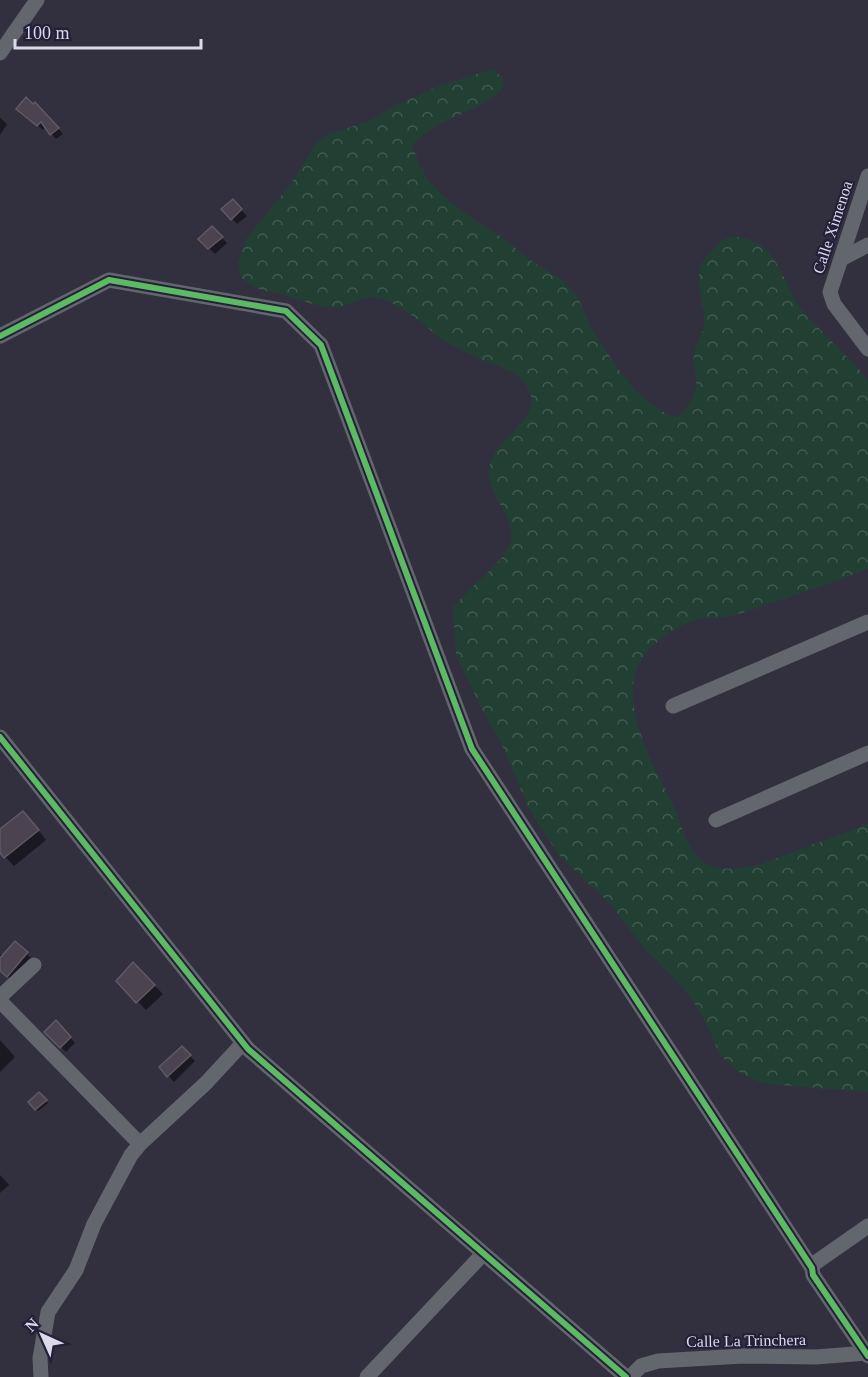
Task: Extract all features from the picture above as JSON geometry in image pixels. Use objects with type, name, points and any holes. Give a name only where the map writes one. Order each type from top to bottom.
[{"type":"street","points":[[0,53],[37,0]]},
{"type":"street","name":"Calle Ximenoa","points":[[868,176],[830,292],[834,304],[868,349]]},
{"type":"street","points":[[841,259],[868,244]]},
{"type":"street","points":[[0,336],[109,280],[286,311],[321,345],[472,749],[813,1268]]},
{"type":"street","points":[[673,706],[868,622]]},
{"type":"street","points":[[0,737],[243,1043],[483,1254],[628,1377]]},
{"type":"street","points":[[716,820],[868,753]]},
{"type":"street","points":[[34,965],[1,996],[1,1002],[140,1144]]},
{"type":"street","points":[[41,1377],[40,1358],[48,1312],[76,1270],[94,1224],[131,1155],[206,1083],[243,1043]]},
{"type":"street","points":[[867,1354],[813,1275],[813,1268],[815,1263],[868,1226]]},
{"type":"street","points":[[367,1377],[483,1254]]},
{"type":"street","name":"Calle La Trinchera","points":[[628,1377],[641,1366],[658,1361],[743,1356],[815,1357],[867,1354]]},
{"type":"green space","points":[[492,69],[503,78],[502,90],[480,105],[423,135],[413,144],[417,160],[425,175],[447,199],[567,285],[577,297],[594,332],[619,370],[640,395],[652,405],[665,413],[678,417],[692,399],[696,388],[694,354],[704,324],[699,280],[700,268],[705,258],[720,242],[732,237],[753,241],[769,253],[803,312],[868,381],[868,569],[746,612],[723,618],[696,620],[680,626],[646,653],[637,669],[633,687],[634,707],[639,727],[654,767],[675,809],[687,841],[696,855],[708,865],[730,869],[759,865],[868,824],[868,1092],[767,1084],[753,1080],[728,1063],[719,1053],[704,1018],[687,992],[645,949],[610,904],[558,854],[529,809],[501,743],[479,704],[456,654],[453,608],[498,562],[508,548],[511,536],[510,526],[491,486],[490,464],[505,440],[529,412],[531,397],[525,383],[508,370],[469,354],[438,337],[398,306],[384,300],[369,297],[342,306],[324,307],[262,290],[240,277],[238,263],[246,239],[290,185],[317,142],[328,134],[367,122],[390,108],[439,86]]},
{"type":"building","points":[[26,97],[33,104],[35,102],[59,128],[50,135],[41,122],[37,126],[16,109]]},
{"type":"building","points":[[233,199],[242,209],[231,220],[221,209]]},
{"type":"building","points":[[212,226],[223,237],[208,249],[198,239]]},
{"type":"building","points":[[23,811],[39,830],[4,858],[0,853],[0,829]]},
{"type":"building","points":[[15,941],[28,952],[7,977],[0,971],[0,958]]},
{"type":"building","points":[[133,962],[155,985],[136,1003],[116,981]]},
{"type":"building","points":[[56,1020],[71,1037],[60,1048],[44,1032]]},
{"type":"building","points":[[182,1046],[191,1055],[167,1077],[159,1067]]},
{"type":"building","points":[[39,1092],[47,1100],[35,1110],[28,1102]]},
{"type":"cycle path","points":[[0,336],[109,280],[286,311],[321,345],[472,749],[812,1268],[813,1275],[868,1356]]},
{"type":"cycle path","points":[[0,737],[248,1049],[626,1377]]}]
